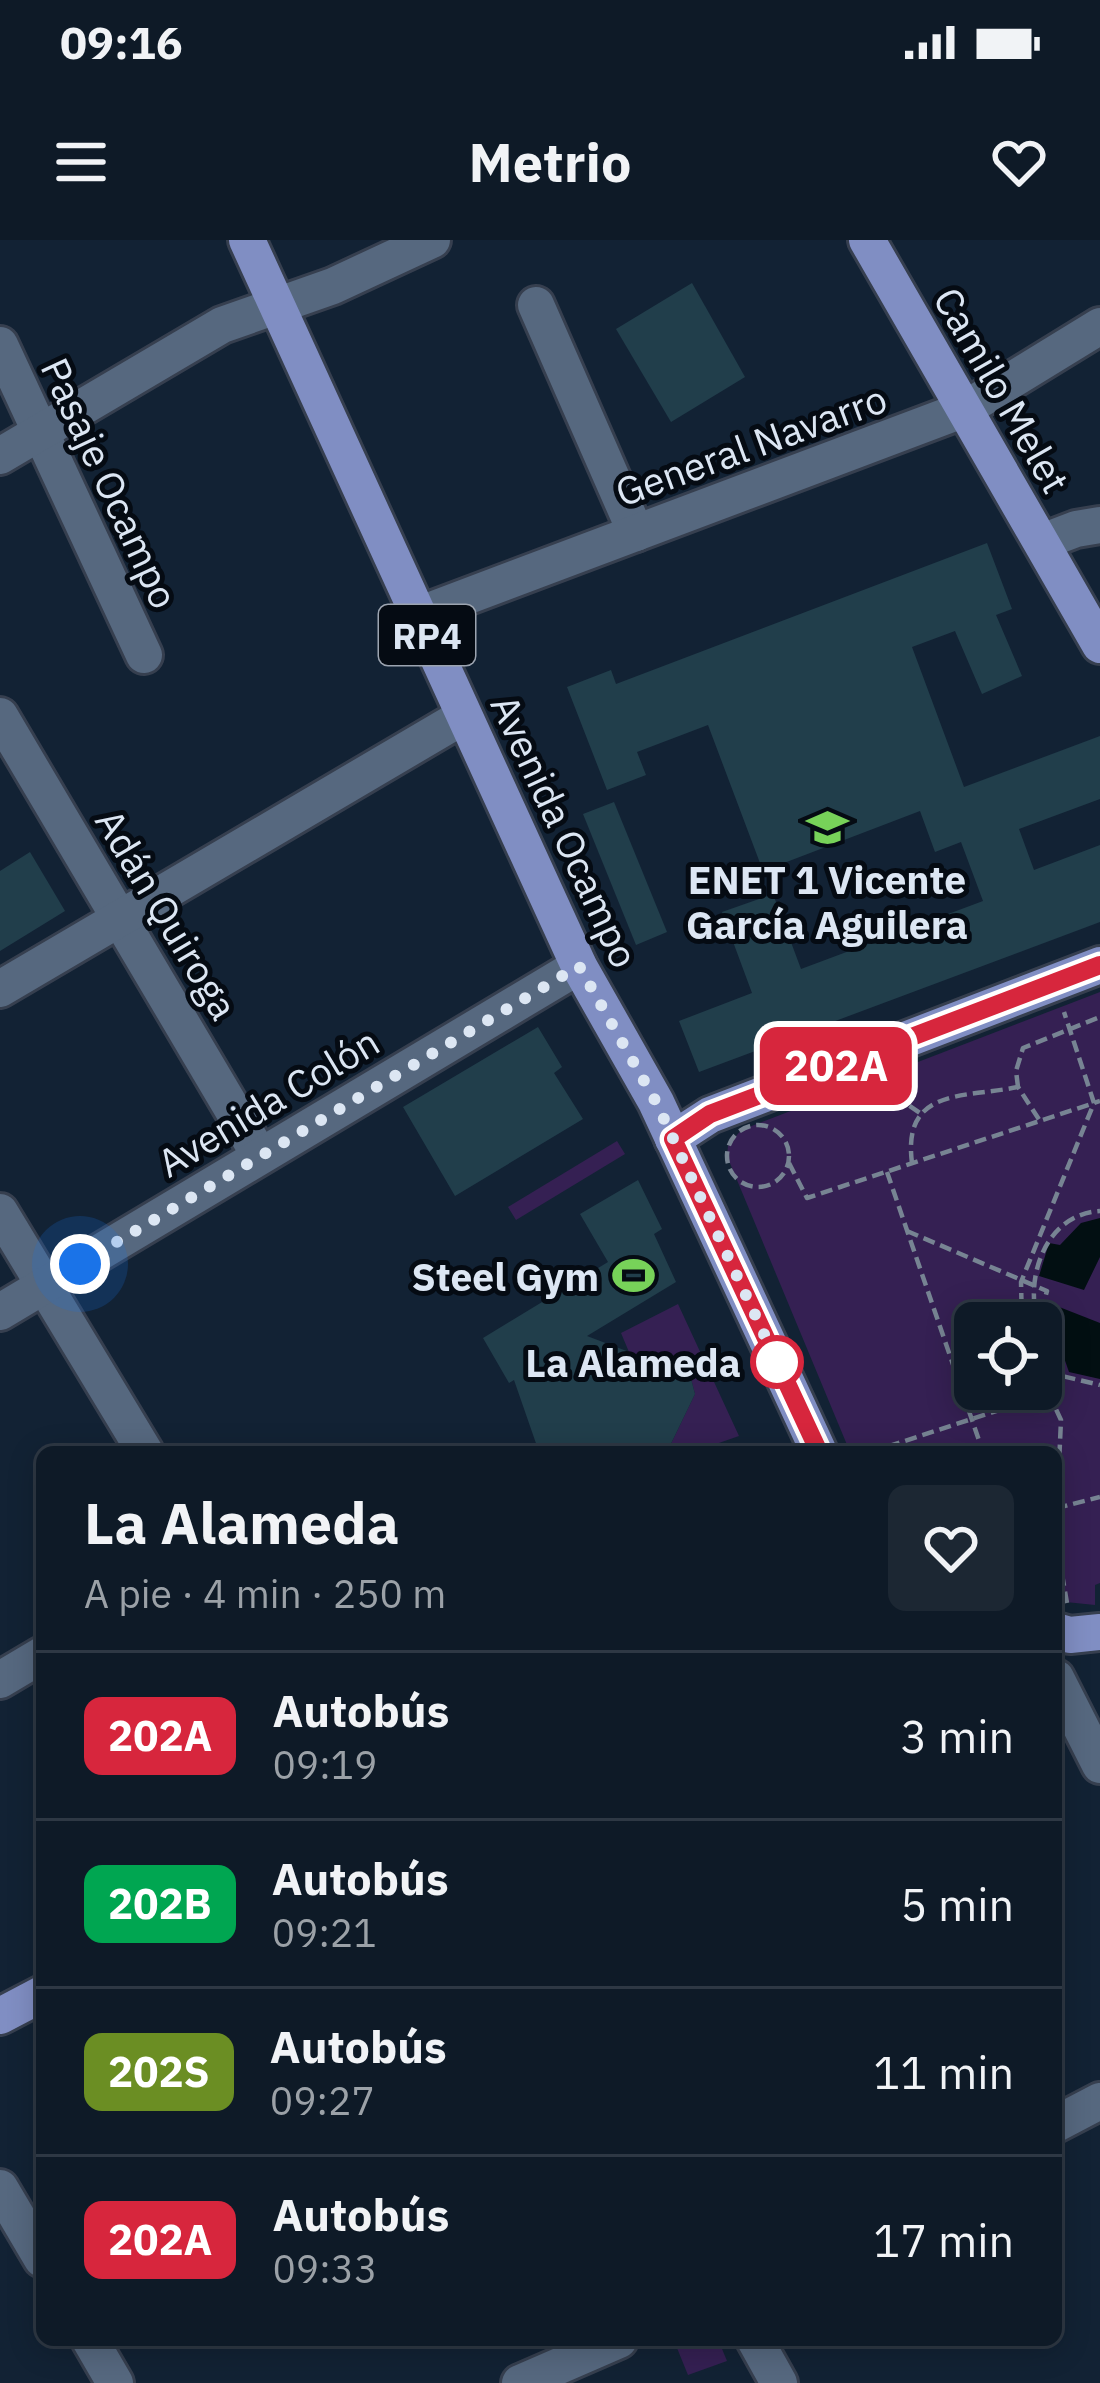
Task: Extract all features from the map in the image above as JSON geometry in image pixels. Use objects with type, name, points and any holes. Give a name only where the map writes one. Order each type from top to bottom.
[{"type":"main road","name":"Avenida Ocampo","points":[[247,240],[579,966],[673,1139],[816,1446]]},
{"type":"main road","name":"Camilo Melet","points":[[867,240],[1100,645]]},
{"type":"main road","points":[[673,1139],[710,1114],[1100,965]]},
{"type":"main road","points":[[1062,1619],[1070,1635],[1100,1632]]},
{"type":"main road","points":[[0,2016],[36,1997]]},
{"type":"street","points":[[0,456],[222,325],[333,286],[432,240]]},
{"type":"street","points":[[536,304],[636,533]]},
{"type":"street","name":"General Navarro","points":[[418,615],[965,409],[1100,326]]},
{"type":"street","name":"Pasaje Ocampo","points":[[0,345],[144,655]]},
{"type":"street","points":[[1042,542],[1100,525]]},
{"type":"street","name":"Adán Quiroga","points":[[0,716],[260,1156]]},
{"type":"street","points":[[0,989],[464,716]]},
{"type":"street","name":"Avenida Colón","points":[[0,1312],[579,966]]},
{"type":"street","points":[[0,1212],[141,1446]]},
{"type":"street","points":[[0,1680],[36,1659]]},
{"type":"street","points":[[1062,1690],[1100,1765]]},
{"type":"street","points":[[1062,2120],[1100,2101]]},
{"type":"street","points":[[0,2188],[36,2249]]},
{"type":"street","points":[[93,2346],[115,2383]]},
{"type":"street","points":[[520,2383],[605,2346]]},
{"type":"street","points":[[758,2346],[779,2383]]},
{"type":"path","points":[[1021,1302],[1021,1282],[1097,1102],[1063,1007]]},
{"type":"path","points":[[1040,1121],[1018,1087],[1016,1071],[1023,1048],[1100,1017]]},
{"type":"path","points":[[881,1076],[888,1091],[920,1113]]},
{"type":"path","points":[[912,1163],[910,1147],[920,1113],[935,1101],[1018,1087]]},
{"type":"path","points":[[789,1163],[769,1186],[749,1186],[728,1166],[728,1147],[740,1130],[752,1125],[771,1128],[786,1142],[789,1163],[807,1198],[1097,1102]]},
{"type":"path","points":[[886,1172],[980,1446]]},
{"type":"path","points":[[1032,1302],[1047,1242],[1064,1223],[1100,1211]]},
{"type":"path","points":[[1042,1229],[1054,1235]]},
{"type":"path","points":[[907,1230],[1047,1291],[1044,1301]]},
{"type":"path","points":[[1062,1376],[1100,1385]]},
{"type":"path","points":[[889,1446],[999,1410]]},
{"type":"path","points":[[1056,1410],[1062,1453]]},
{"type":"path","points":[[1062,1507],[1100,1497]]},
{"type":"shaded area","name":"La Alameda","points":[[1100,992],[1100,1583],[1095,1585],[1095,1605],[1062,1602],[1062,1446],[848,1446],[727,1156],[728,1146],[741,1130]]},
{"type":"shaded area","points":[[617,1141],[625,1154],[516,1220],[508,1207]]},
{"type":"shaded area","points":[[1100,1218],[1100,1257],[1084,1290],[1039,1276],[1049,1243],[1060,1245],[1081,1223]]},
{"type":"shaded area","points":[[678,1304],[739,1436],[710,1446],[670,1446],[695,1394],[690,1375],[629,1352],[621,1333]]},
{"type":"shaded area","points":[[1062,1308],[1100,1323],[1100,1379],[1069,1372],[1062,1352]]},
{"type":"shaded area","points":[[721,2346],[727,2361],[688,2375],[677,2348]]},
{"type":"building","points":[[692,283],[745,377],[671,422],[616,329]]},
{"type":"building","points":[[987,543],[1012,609],[996,615],[1022,676],[982,694],[955,631],[912,647],[964,787],[1100,736],[1100,799],[1019,829],[1034,870],[1100,845],[1100,922],[699,1072],[679,1021],[752,993],[722,912],[773,894],[801,969],[983,901],[961,842],[935,852],[920,811],[763,871],[708,725],[637,752],[646,775],[607,790],[567,687],[611,670],[616,684]]},
{"type":"building","points":[[614,802],[667,932],[636,945],[583,814]]},
{"type":"building","points":[[30,852],[65,911],[0,951],[0,871]]},
{"type":"building","points":[[538,1027],[562,1067],[554,1073],[583,1119],[455,1196],[403,1107]]},
{"type":"building","points":[[638,1180],[662,1229],[654,1234],[676,1282],[587,1336],[690,1375],[695,1394],[670,1446],[537,1446],[514,1380],[509,1383],[483,1338],[608,1262],[580,1214]]},
{"type":"bus line","name":"202A","points":[[816,1446],[673,1139],[710,1114],[1100,965]]},
{"type":"place","name":"ENET 1 Vicente García Aguilera","points":[[827,827]]},
{"type":"place","name":"Steel Gym","points":[[633,1276]]},
{"type":"place","name":"La Alameda","points":[[777,1362]]},
{"type":"route","points":[[80,1264],[579,966],[656,1102],[777,1362]]}]
